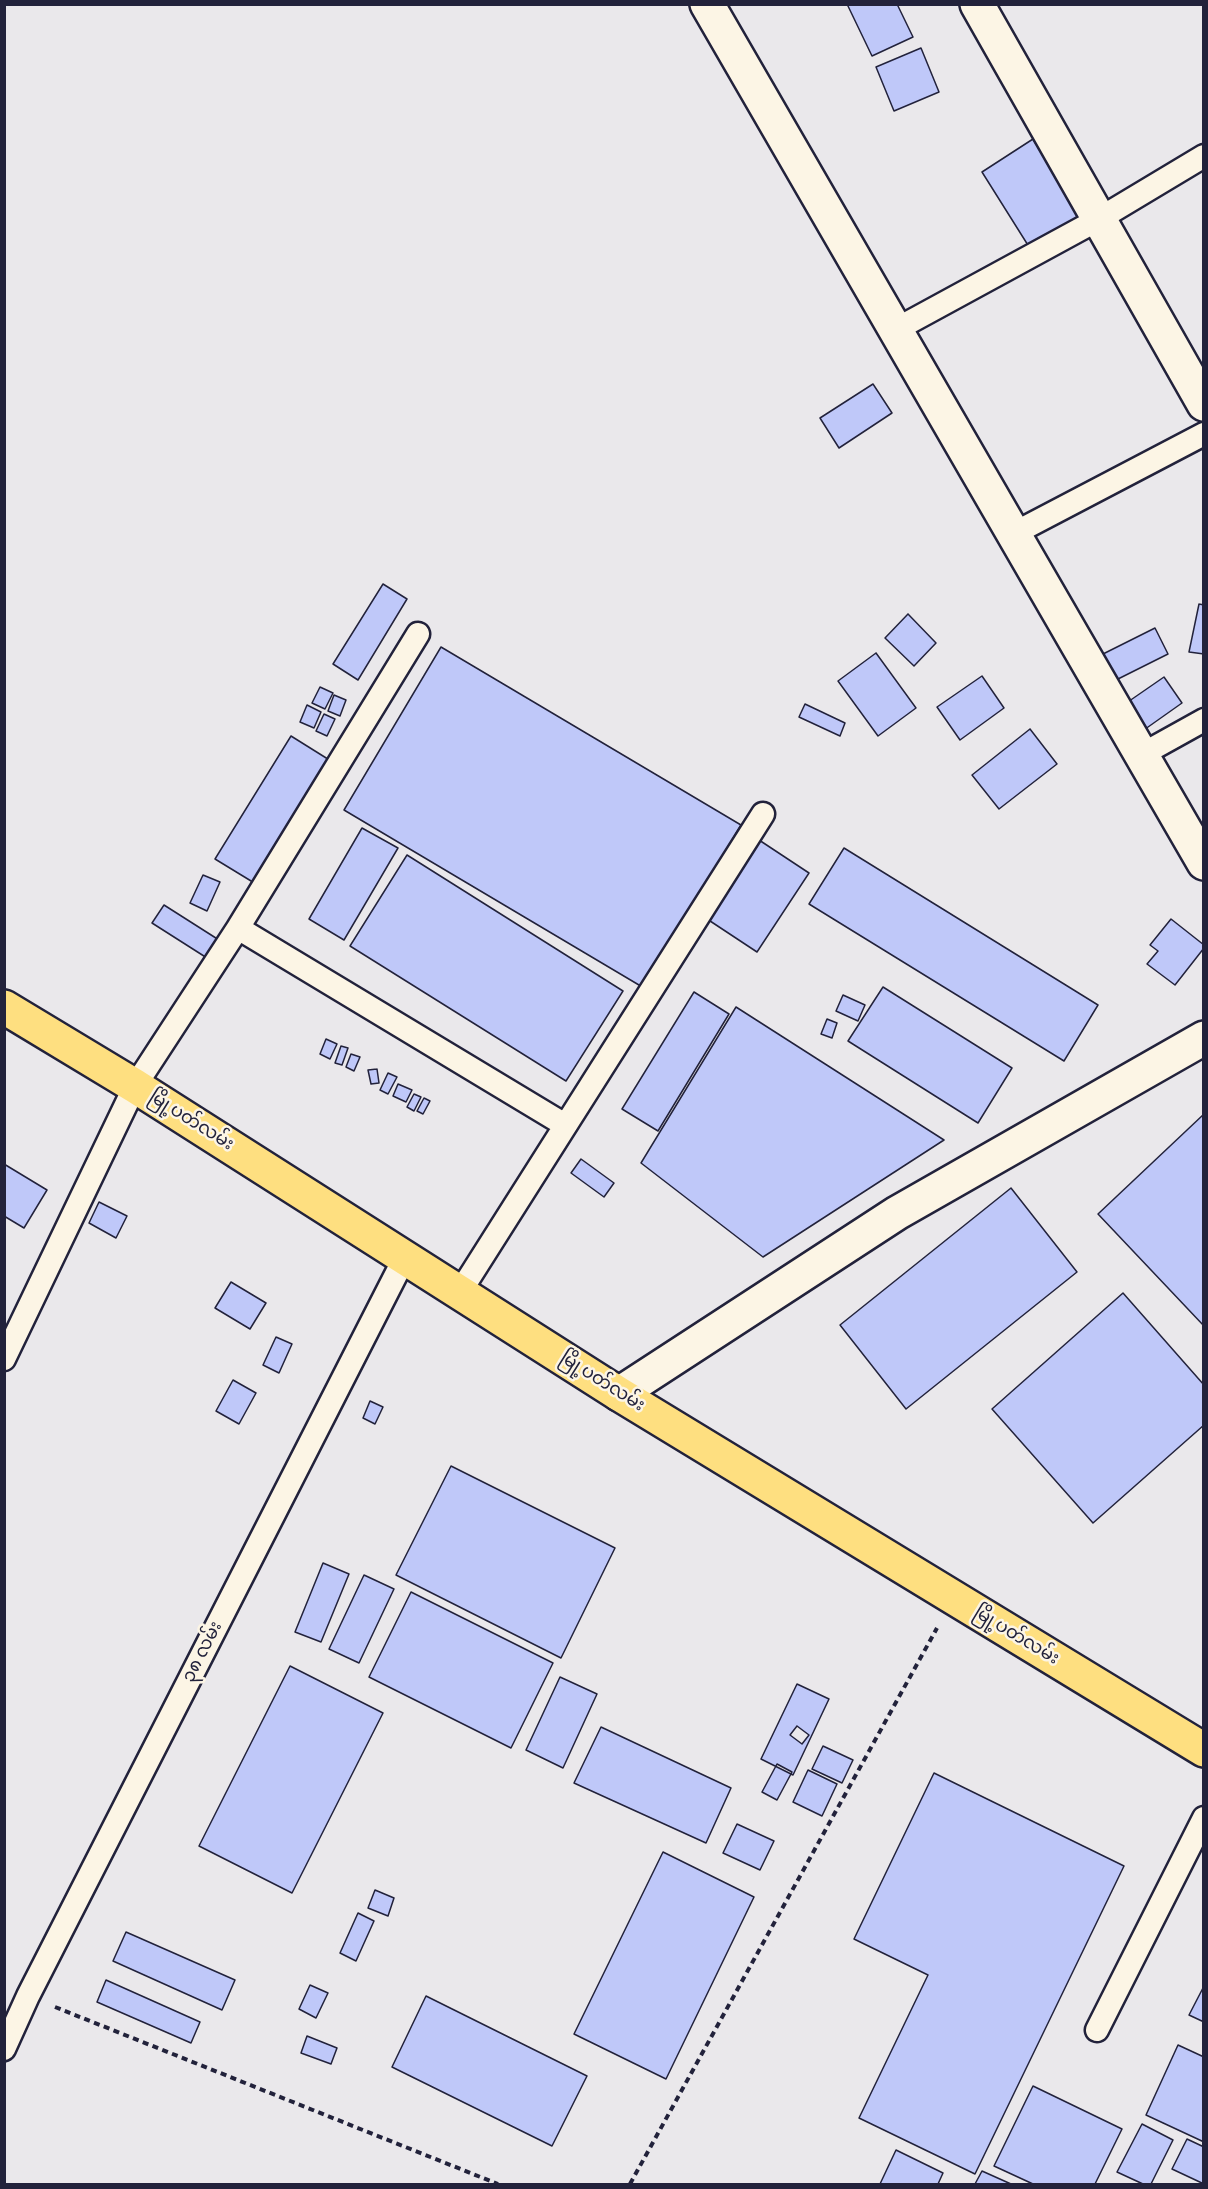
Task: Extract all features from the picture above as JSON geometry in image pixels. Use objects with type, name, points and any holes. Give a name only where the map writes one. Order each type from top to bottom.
[{"type":"main road","name":"မြို့ပတ်လမ်း","points":[[4,1007],[135,1086],[619,1394],[1203,1750]]},
{"type":"street","points":[[707,4],[1203,863]]},
{"type":"street","points":[[977,4],[1203,404]]},
{"type":"street","points":[[619,1394],[897,1213],[1203,1038]]},
{"type":"lane","points":[[895,330],[1099,219],[1203,156]]},
{"type":"lane","points":[[1013,534],[1203,434]]},
{"type":"lane","points":[[4,1359],[135,1086],[238,928],[418,634]]},
{"type":"lane","points":[[1141,755],[1203,720]]},
{"type":"lane","points":[[460,1292],[763,814]]},
{"type":"lane","points":[[238,928],[565,1125]]},
{"type":"lane","name":"၃၈ လမ်း","points":[[4,2049],[28,1996],[405,1257]]},
{"type":"lane","points":[[1097,2030],[1203,1818]]},
{"type":"path","points":[[630,2184],[953,1599]]},
{"type":"path","points":[[28,1996],[498,2184]]},
{"type":"building","points":[[847,4],[897,4],[913,37],[872,56]]},
{"type":"building","points":[[921,48],[939,92],[894,111],[876,67]]},
{"type":"building","points":[[1033,139],[1082,218],[1031,250],[982,172]]},
{"type":"building","points":[[873,384],[892,413],[839,448],[820,418]]},
{"type":"building","points":[[383,584],[407,599],[358,680],[333,664]]},
{"type":"building","points":[[1199,604],[1204,605],[1204,654],[1189,652]]},
{"type":"building","points":[[908,614],[936,643],[914,666],[885,638]]},
{"type":"building","points":[[1155,628],[1168,654],[1108,684],[1095,658]]},
{"type":"building","points":[[441,647],[741,825],[644,988],[344,810]]},
{"type":"building","points":[[876,653],[916,708],[878,736],[838,681]]},
{"type":"building","points":[[982,676],[1004,708],[960,740],[937,707]]},
{"type":"building","points":[[1164,677],[1182,703],[1141,732],[1122,706]]},
{"type":"building","points":[[320,687],[333,693],[325,709],[312,703]]},
{"type":"building","points":[[334,695],[346,700],[340,716],[328,711]]},
{"type":"building","points":[[805,704],[845,723],[840,736],[799,717]]},
{"type":"building","points":[[307,705],[321,712],[314,728],[300,722]]},
{"type":"building","points":[[324,714],[335,719],[327,736],[316,731]]},
{"type":"building","points":[[1030,729],[1057,764],[999,809],[972,775]]},
{"type":"building","points":[[291,736],[331,761],[256,884],[215,859]]},
{"type":"building","points":[[362,828],[398,848],[344,940],[309,919]]},
{"type":"building","points":[[756,838],[809,873],[757,952],[704,917]]},
{"type":"building","points":[[844,848],[1098,1005],[1064,1061],[809,904]]},
{"type":"building","points":[[407,855],[623,991],[566,1081],[350,946]]},
{"type":"building","points":[[203,875],[220,882],[207,911],[190,903]]},
{"type":"building","points":[[164,905],[219,940],[207,958],[152,923]]},
{"type":"building","points":[[1171,919],[1204,945],[1175,985],[1147,964],[1158,951],[1150,945]]},
{"type":"building","points":[[883,987],[1012,1068],[978,1123],[848,1041]]},
{"type":"building","points":[[694,992],[729,1014],[658,1131],[622,1109]]},
{"type":"building","points":[[843,995],[865,1005],[858,1021],[836,1011]]},
{"type":"building","points":[[736,1007],[944,1140],[763,1257],[641,1163]]},
{"type":"building","points":[[827,1019],[837,1023],[832,1038],[821,1034]]},
{"type":"building","points":[[326,1039],[337,1044],[330,1059],[320,1054]]},
{"type":"building","points":[[341,1046],[348,1048],[342,1065],[335,1063]]},
{"type":"building","points":[[351,1054],[360,1057],[354,1071],[346,1067]]},
{"type":"building","points":[[377,1069],[379,1083],[371,1084],[368,1070]]},
{"type":"building","points":[[388,1073],[397,1077],[388,1094],[380,1090]]},
{"type":"building","points":[[398,1084],[412,1090],[406,1102],[393,1096]]},
{"type":"building","points":[[414,1094],[421,1097],[414,1111],[407,1107]]},
{"type":"building","points":[[424,1098],[430,1101],[423,1114],[417,1111]]},
{"type":"building","points":[[1204,1114],[1204,1326],[1098,1214]]},
{"type":"building","points":[[581,1159],[614,1183],[604,1197],[571,1173]]},
{"type":"building","points":[[4,1164],[47,1190],[24,1228],[4,1216]]},
{"type":"building","points":[[1011,1188],[1077,1272],[906,1409],[840,1325]]},
{"type":"building","points":[[99,1202],[127,1216],[116,1238],[89,1223]]},
{"type":"building","points":[[231,1282],[266,1303],[250,1329],[215,1308]]},
{"type":"building","points":[[1123,1293],[1204,1385],[1204,1425],[1093,1523],[992,1409]]},
{"type":"building","points":[[276,1337],[292,1344],[279,1373],[263,1365]]},
{"type":"building","points":[[233,1380],[256,1393],[239,1424],[216,1411]]},
{"type":"building","points":[[370,1401],[383,1407],[375,1424],[363,1418]]},
{"type":"building","points":[[451,1466],[615,1548],[561,1658],[396,1575]]},
{"type":"building","points":[[323,1563],[349,1574],[321,1642],[295,1632]]},
{"type":"building","points":[[364,1575],[394,1589],[359,1663],[329,1649]]},
{"type":"building","points":[[411,1592],[553,1663],[511,1748],[369,1677]]},
{"type":"building","points":[[290,1666],[383,1713],[292,1893],[199,1846]]},
{"type":"building","points":[[560,1677],[597,1694],[563,1768],[526,1750]]},
{"type":"building","points":[[797,1684],[829,1699],[793,1775],[761,1759]]},
{"type":"building","points":[[797,1726],[809,1735],[802,1744],[790,1735]]},
{"type":"building","points":[[601,1727],[731,1788],[706,1843],[574,1783]]},
{"type":"building","points":[[823,1746],[853,1760],[842,1783],[812,1769]]},
{"type":"building","points":[[777,1764],[792,1772],[777,1800],[762,1792]]},
{"type":"building","points":[[808,1770],[837,1784],[822,1816],[793,1802]]},
{"type":"building","points":[[934,1773],[1124,1866],[975,2174],[859,2118],[928,1975],[854,1939]]},
{"type":"building","points":[[737,1824],[774,1841],[760,1870],[723,1853]]},
{"type":"building","points":[[663,1852],[754,1897],[666,2079],[574,2034]]},
{"type":"building","points":[[375,1890],[394,1898],[388,1916],[368,1908]]},
{"type":"building","points":[[358,1913],[374,1921],[356,1961],[340,1953]]},
{"type":"building","points":[[126,1932],[235,1980],[222,2010],[113,1961]]},
{"type":"building","points":[[106,1980],[200,2022],[191,2043],[97,2002]]},
{"type":"building","points":[[310,1985],[328,1993],[316,2018],[299,2009]]},
{"type":"building","points":[[1204,1986],[1204,2022],[1189,2015]]},
{"type":"building","points":[[426,1996],[587,2076],[552,2146],[392,2067]]},
{"type":"building","points":[[307,2036],[337,2048],[331,2064],[301,2053]]},
{"type":"building","points":[[1178,2045],[1204,2057],[1204,2142],[1146,2115]]},
{"type":"building","points":[[1033,2086],[1122,2129],[1095,2184],[1033,2184],[994,2166]]},
{"type":"building","points":[[1142,2124],[1173,2140],[1151,2184],[1143,2184],[1117,2172]]},
{"type":"building","points":[[1187,2139],[1204,2147],[1204,2184],[1172,2169]]},
{"type":"building","points":[[896,2150],[943,2173],[938,2184],[880,2184]]},
{"type":"building","points":[[982,2171],[1011,2184],[975,2184]]}]
